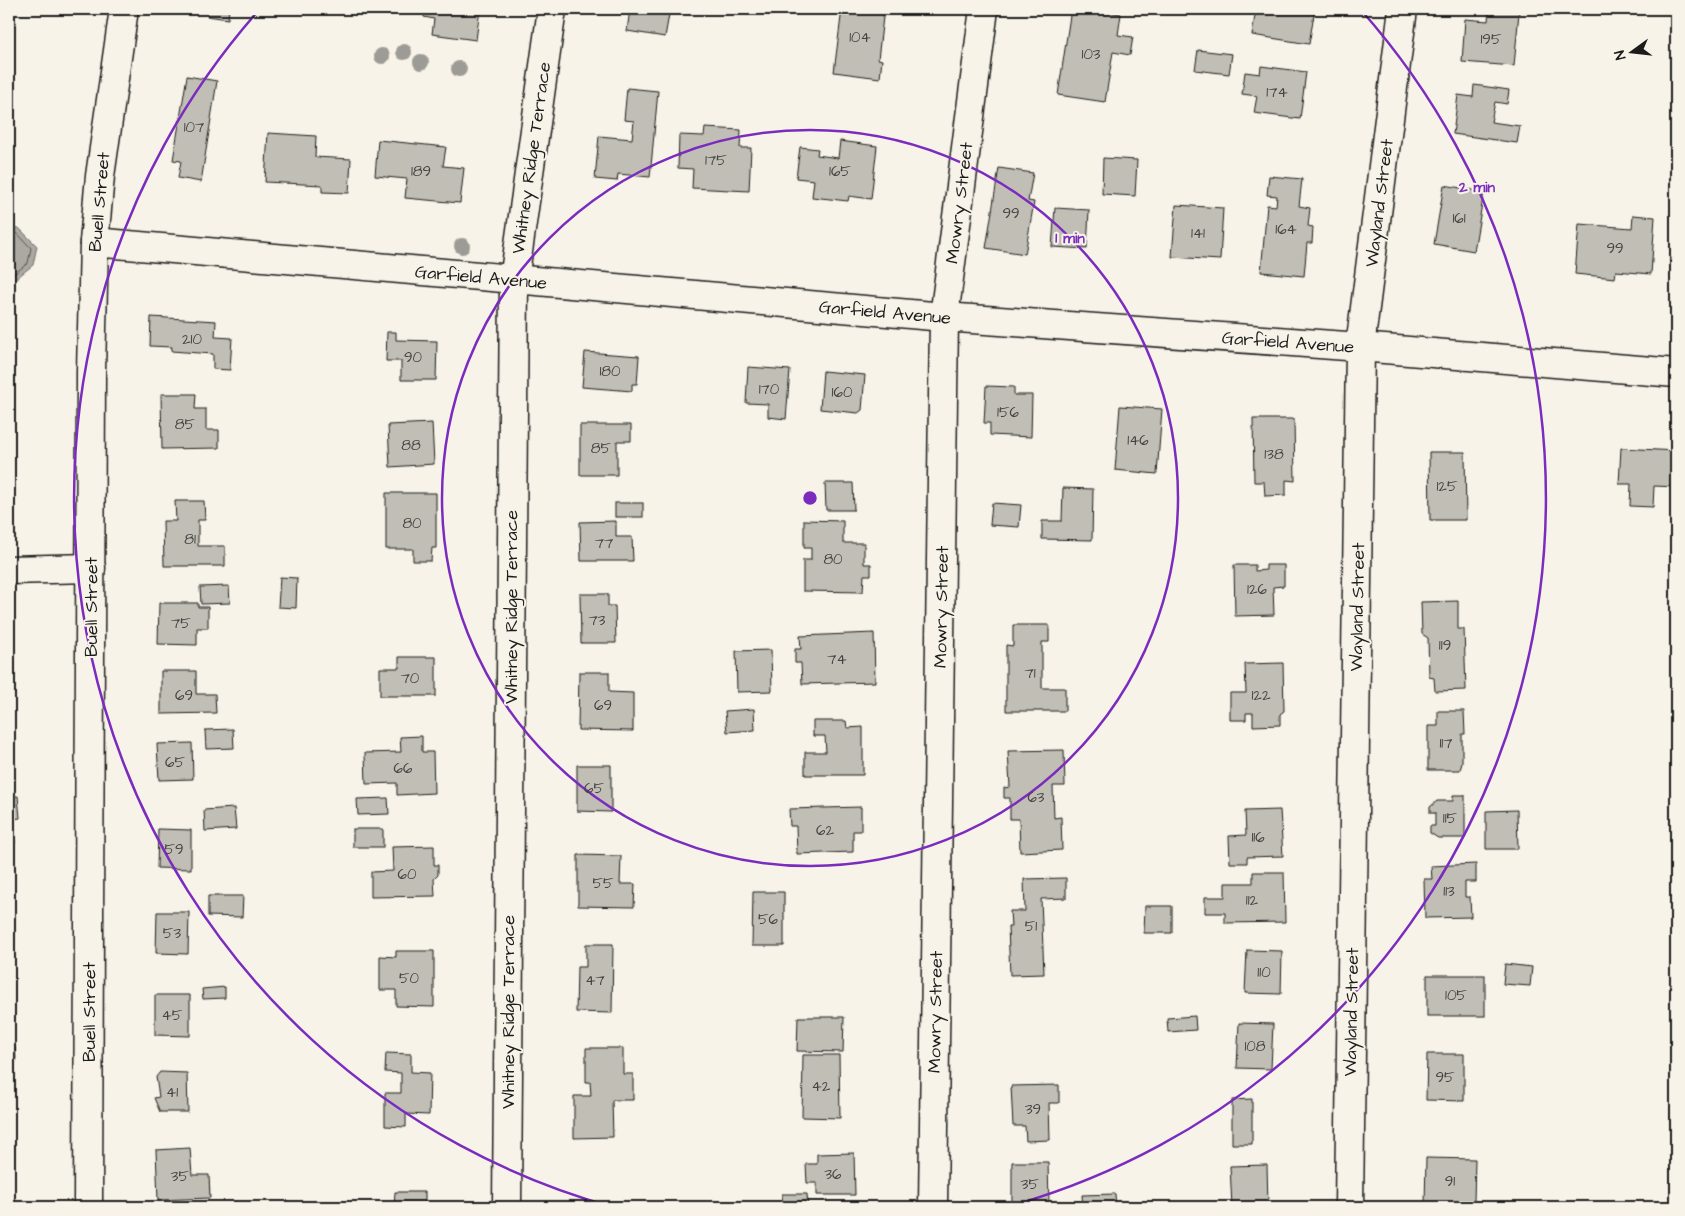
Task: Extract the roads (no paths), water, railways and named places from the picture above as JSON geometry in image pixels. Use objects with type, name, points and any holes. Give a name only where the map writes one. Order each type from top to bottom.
[{"type":"street","name":"Buell Street","points":[[88,1207],[94,242],[100,176],[124,9]]},
{"type":"street","name":"Whitney Ridge Terrace","points":[[507,1207],[514,280],[552,9]]},
{"type":"street","name":"Mowry Street","points":[[933,1207],[944,317],[984,9]]},
{"type":"street","name":"Wayland Street","points":[[1349,1207],[1360,347],[1403,9]]},
{"type":"street","name":"Garfield Avenue","points":[[94,242],[944,317],[1360,347],[1676,373]]},
{"type":"street","points":[[9,570],[91,568]]},
{"type":"water","points":[[9,227],[19,228],[37,246],[33,265],[9,284]]}]
